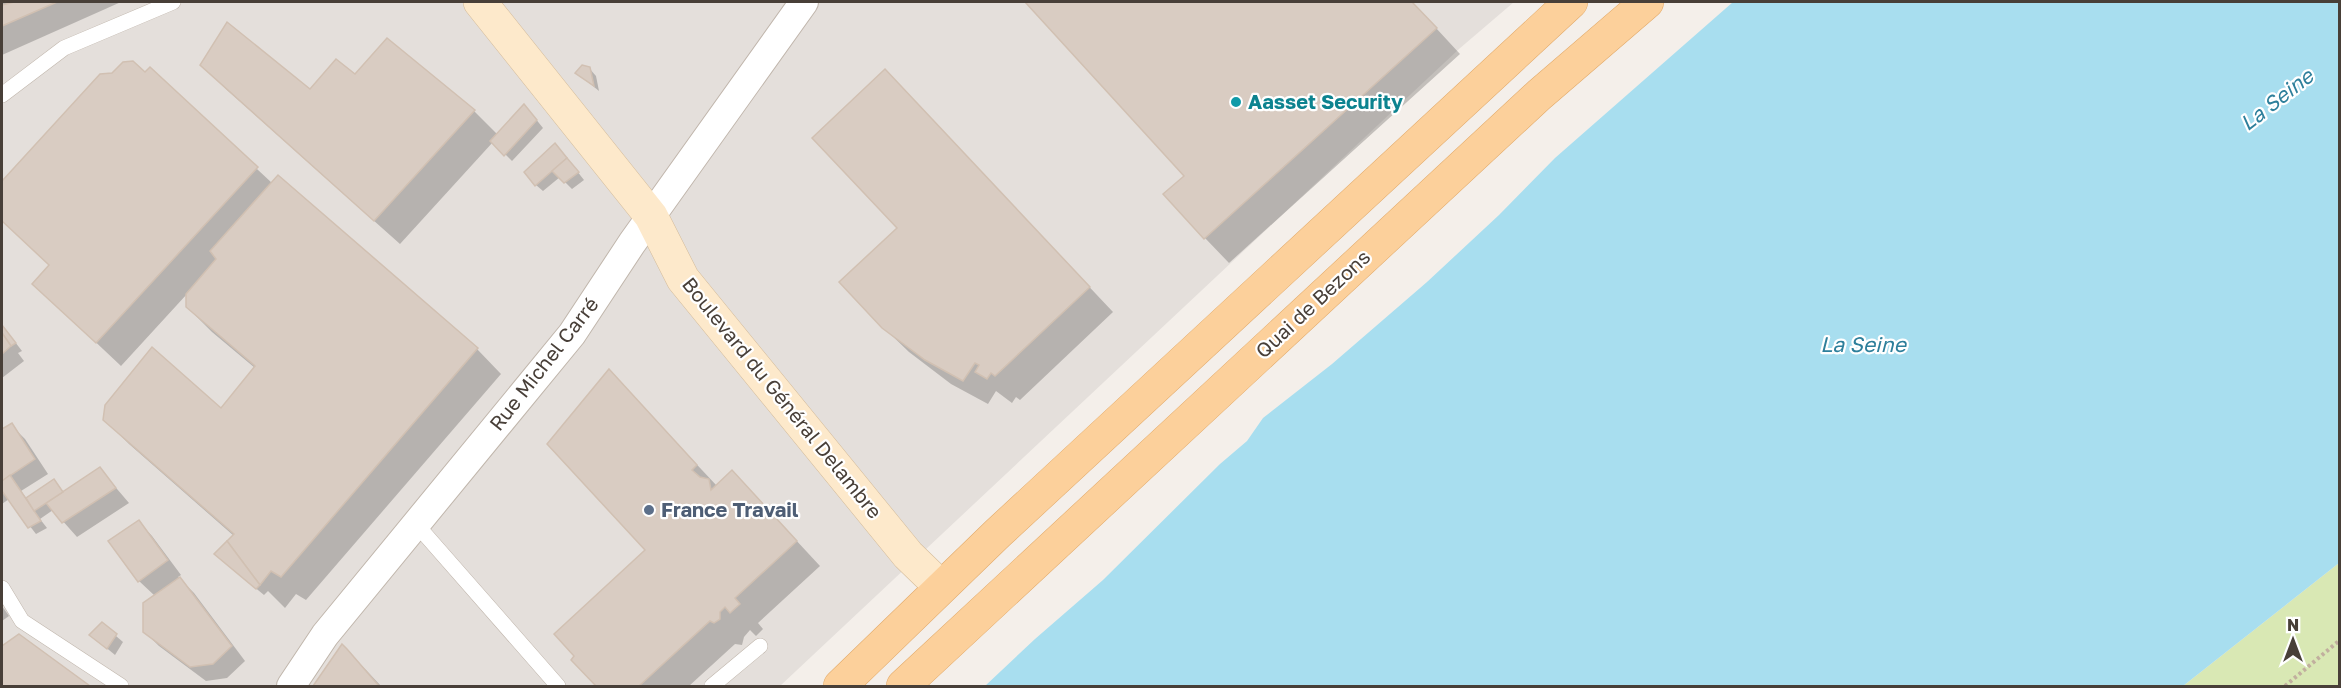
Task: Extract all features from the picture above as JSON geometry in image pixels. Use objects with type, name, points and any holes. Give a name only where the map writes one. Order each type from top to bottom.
[{"type":"main road","points":[[840,687],[941,587],[1571,2]]},
{"type":"main road","name":"Quai de Bezons","points":[[910,680],[974,611],[1053,547],[1530,103],[1647,2]]},
{"type":"main road","points":[[941,587],[974,611]]},
{"type":"street","name":"Boulevard du Général Delambre","points":[[480,2],[651,216],[683,279],[908,555],[941,587]]},
{"type":"street","name":"Rue Michel Carré","points":[[291,687],[325,635],[572,334],[651,216],[804,2]]},
{"type":"lane","points":[[2,95],[64,48],[173,2]]},
{"type":"lane","points":[[416,524],[558,687]]},
{"type":"lane","points":[[2,588],[22,621],[121,687]]},
{"type":"lane","points":[[712,687],[760,646]]},
{"type":"path","points":[[2285,687],[2340,640]]},
{"type":"shaded area","points":[[2,2],[1514,2],[1459,49],[780,686],[2,686]]},
{"type":"green space","points":[[2339,563],[2339,686],[2183,686]]},
{"type":"water","name":"La Seine","points":[[1733,2],[2339,2],[2339,563],[2183,686],[985,686],[1103,580],[1220,464],[1247,441],[1263,418],[1332,364],[1427,282],[1499,215],[1555,158]]},
{"type":"building","points":[[14,2],[57,2],[2,26],[2,5]]},
{"type":"building","name":"Aasset Security","points":[[1025,2],[1412,2],[1437,28],[1204,239],[1163,194],[1184,176]]},
{"type":"building","points":[[227,22],[310,89],[336,59],[355,74],[387,38],[475,110],[374,221],[200,65]]},
{"type":"building","points":[[133,61],[145,72],[150,67],[258,167],[96,343],[32,284],[49,265],[2,221],[2,181],[100,74],[112,73],[123,62]]},
{"type":"building","points":[[582,65],[590,67],[594,86],[575,73]]},
{"type":"building","points":[[885,69],[1090,287],[995,376],[991,373],[987,379],[975,372],[979,365],[975,363],[963,381],[925,360],[882,328],[839,282],[897,228],[812,138]]},
{"type":"building","points":[[524,104],[537,120],[504,156],[490,141]]},
{"type":"building","points":[[555,143],[567,158],[535,186],[524,172]]},
{"type":"building","points":[[567,158],[579,172],[564,183],[552,171]]},
{"type":"building","points":[[278,175],[478,348],[281,577],[271,571],[260,585],[227,541],[234,534],[103,420],[105,405],[152,347],[221,408],[255,366],[186,307],[186,294],[216,259],[210,251]]},
{"type":"building","points":[[2,325],[16,343],[11,346],[2,333]]},
{"type":"building","points":[[2,333],[11,346],[2,354]]},
{"type":"building","points":[[609,369],[697,465],[692,470],[700,477],[709,479],[711,490],[732,470],[797,541],[735,598],[740,604],[730,613],[725,607],[720,612],[720,619],[714,623],[710,621],[639,686],[596,686],[571,660],[574,656],[554,634],[645,550],[547,444]]},
{"type":"building","points":[[12,423],[35,459],[2,481],[2,429]]},
{"type":"building","points":[[100,467],[116,488],[62,523],[46,503]]},
{"type":"building","points":[[10,475],[41,521],[28,528],[2,491],[2,481]]},
{"type":"building","points":[[54,479],[63,492],[34,511],[26,498]]},
{"type":"building","points":[[139,520],[168,560],[138,582],[108,541]]},
{"type":"building","points":[[227,541],[260,585],[256,589],[214,554]]},
{"type":"building","points":[[180,577],[232,646],[213,664],[190,667],[143,632],[143,603]]},
{"type":"building","points":[[102,622],[117,634],[107,649],[89,635]]},
{"type":"building","points":[[19,634],[90,686],[2,686],[2,646]]},
{"type":"building","points":[[342,644],[347,649],[379,686],[313,686]]},
{"type":"place","name":"Aasset Security","points":[[1236,102]]},
{"type":"place","name":"France Travail","points":[[649,510]]}]
